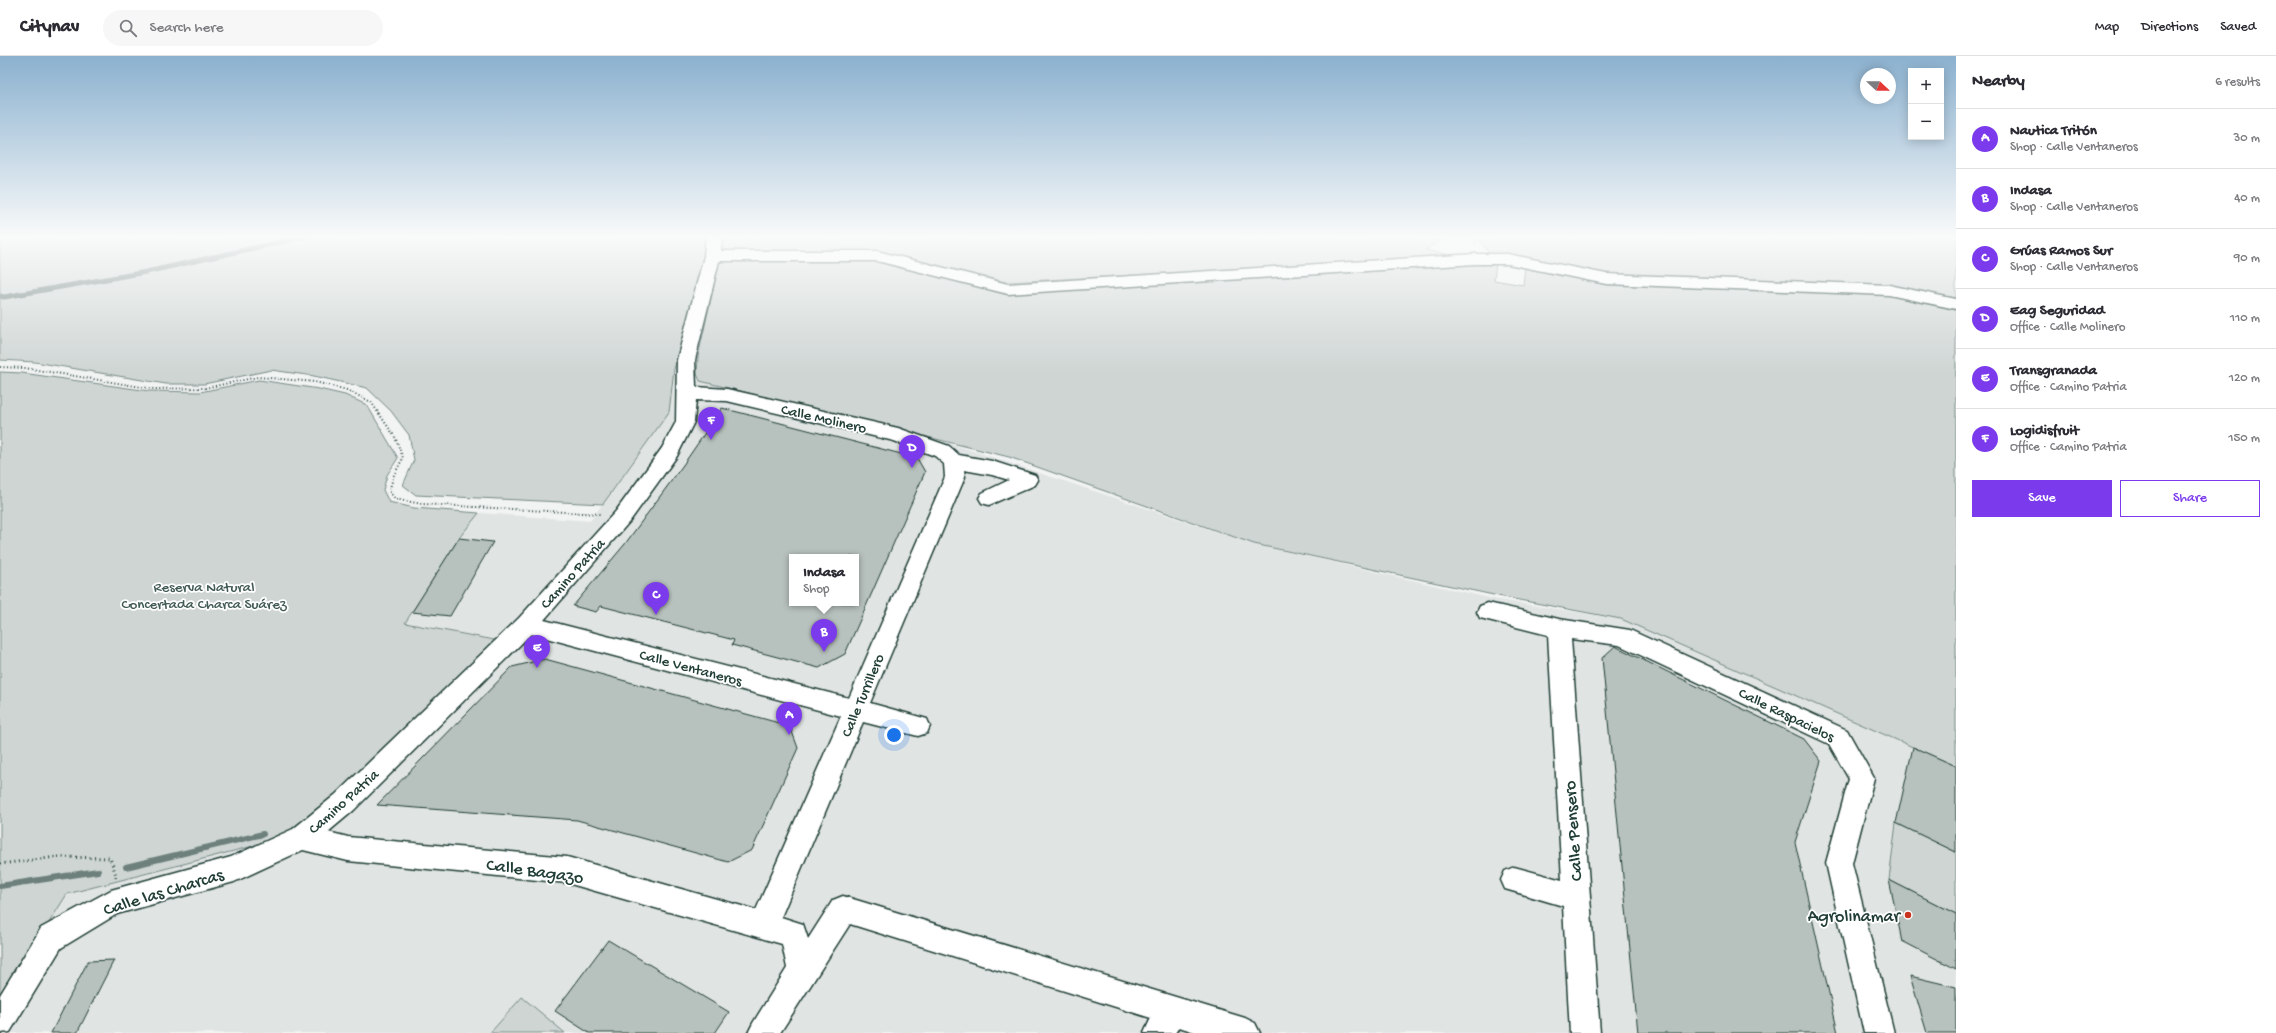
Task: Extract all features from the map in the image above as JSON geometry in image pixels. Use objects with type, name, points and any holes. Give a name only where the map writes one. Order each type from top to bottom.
[{"type":"street","name":"Camino Patria","points":[[302,838],[350,797],[527,624],[623,516],[670,451],[684,422],[687,393],[686,360],[706,282]]},
{"type":"street","points":[[979,282],[1008,289],[1123,282]]},
{"type":"street","points":[[1673,282],[1890,290],[1956,304]]},
{"type":"street","name":"Calle Molinero","points":[[687,393],[727,395],[898,435],[942,451],[954,462]]},
{"type":"street","points":[[954,462],[975,463],[1002,470],[1028,480],[989,498]]},
{"type":"street","name":"Calle Turrillero","points":[[763,927],[955,477],[954,462]]},
{"type":"street","name":"Calle Raspacielos","points":[[1488,612],[1559,628],[1622,636],[1838,737],[1862,778],[1839,863],[1879,1033]]},
{"type":"street","name":"Calle Ventaneros","points":[[527,624],[918,726]]},
{"type":"street","name":"Calle Pensero","points":[[1559,628],[1585,1033]]},
{"type":"street","name":"Calle las Charcas","points":[[0,1022],[51,938],[111,903],[234,869],[302,838]]},
{"type":"street","name":"Calle Bagazo","points":[[302,838],[348,849],[567,870],[763,927],[793,934],[802,971]]},
{"type":"street","points":[[1514,880],[1576,897]]},
{"type":"street","points":[[763,1033],[802,971],[837,921],[843,909],[1165,1022],[1245,1033]]},
{"type":"path","points":[[0,367],[25,368],[154,389],[206,388],[258,377],[314,382],[347,390],[371,402],[396,437],[404,458],[394,475],[389,491],[395,499],[422,504],[572,511],[623,516]]},
{"type":"path","points":[[0,864],[57,857],[110,858],[116,875],[111,903]]},
{"type":"shaded area","points":[[672,374],[958,446],[1254,544],[1498,600],[1621,619],[1956,766],[1956,1033],[0,1033],[0,995],[67,894],[292,836],[499,640],[405,623],[459,538],[479,513],[590,521],[644,448]]},
{"type":"green space","points":[[0,282],[698,282],[674,369],[669,412],[603,504],[416,495],[403,485],[414,460],[409,435],[391,411],[367,388],[314,376],[271,370],[204,384],[166,384],[35,362],[0,360]]},
{"type":"green space","points":[[715,282],[963,282],[1007,293],[1193,282],[1503,282],[1523,285],[1523,282],[1599,282],[1611,284],[1890,293],[1956,310],[1956,766],[1621,619],[1503,597],[1254,544],[1009,457],[700,381],[697,374],[698,357]]},
{"type":"green space","points":[[1775,282],[1956,282],[1956,300],[1883,285]]},
{"type":"green space","name":"Reserva Natural Concertada Charca Suárez","points":[[0,372],[22,373],[149,391],[200,392],[259,380],[319,389],[345,395],[367,405],[398,458],[387,475],[383,490],[389,502],[414,508],[479,513],[459,538],[405,623],[500,641],[292,836],[67,894],[0,1001]]},
{"type":"green space","points":[[1896,823],[1956,852],[1956,914],[1889,880]]},
{"type":"green space","points":[[522,997],[565,1033],[490,1033]]},
{"type":"building","points":[[722,408],[917,458],[925,472],[845,654],[819,668],[732,645],[734,640],[601,606],[596,612],[573,606],[625,544],[683,465]]},
{"type":"building","points":[[459,538],[493,542],[450,616],[412,612]]},
{"type":"building","points":[[1615,646],[1804,739],[1821,761],[1795,842],[1838,1033],[1638,1033],[1602,658]]},
{"type":"building","points":[[545,659],[790,726],[798,748],[752,850],[728,862],[577,820],[377,805],[512,667]]},
{"type":"building","points":[[1913,747],[1956,766],[1956,852],[1896,823]]},
{"type":"building","points":[[1889,880],[1956,914],[1956,969],[1902,941]]},
{"type":"building","points":[[608,940],[729,1012],[715,1033],[589,1033],[555,1011]]},
{"type":"building","points":[[114,960],[77,1033],[51,1033],[88,961]]},
{"type":"building","points":[[1910,976],[1956,987],[1956,1033],[1927,1033]]},
{"type":"waterway","points":[[0,296],[4,297],[92,282]]},
{"type":"waterway","points":[[126,867],[263,834]]},
{"type":"waterway","points":[[0,886],[98,871]]},
{"type":"place","name":"Logidisfruit","points":[[711,440]]},
{"type":"place","name":"Eag Seguridad","points":[[912,468]]},
{"type":"place","name":"Grúas Ramos Sur","points":[[656,615]]},
{"type":"place","name":"Indasa","points":[[824,652]]},
{"type":"place","name":"Transgranada","points":[[537,668]]},
{"type":"place","name":"Nautica Tritón","points":[[789,735]]},
{"type":"place","name":"Agrolinamar","points":[[1908,915]]}]
